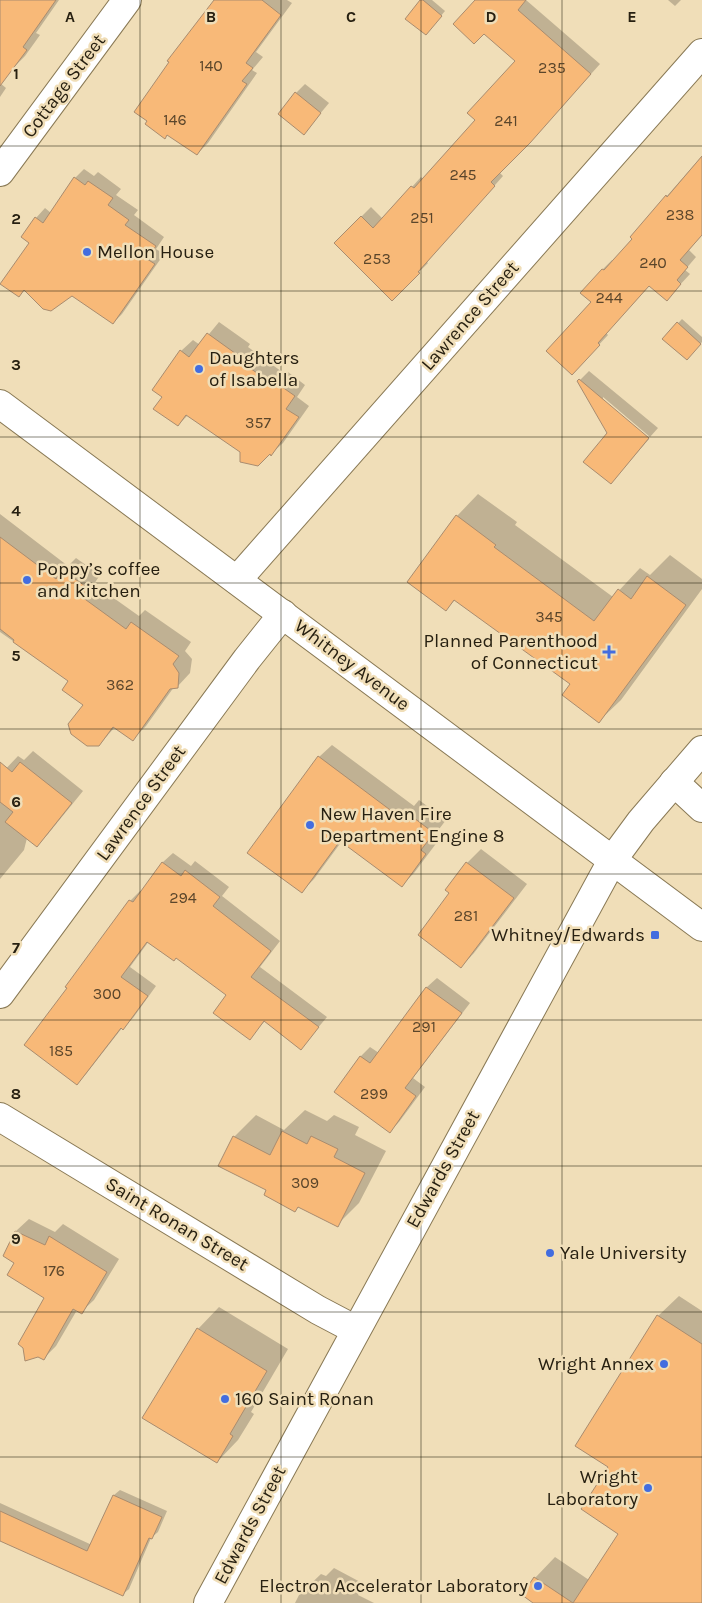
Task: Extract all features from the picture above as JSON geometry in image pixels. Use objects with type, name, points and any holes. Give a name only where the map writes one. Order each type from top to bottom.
[{"type":"street","name":"Cottage Street","points":[[0,172],[127,0]]},
{"type":"street","name":"Lawrence Street","points":[[236,580],[702,52]]},
{"type":"street","name":"Whitney Avenue","points":[[0,404],[702,927]]},
{"type":"street","name":"Lawrence Street","points":[[0,994],[283,614]]},
{"type":"street","name":"Edwards Street","points":[[208,1603],[612,859],[640,820],[702,750]]},
{"type":"street","points":[[674,782],[702,808]]},
{"type":"street","name":"Saint Ronan Street","points":[[0,1117],[318,1310],[356,1330]]},
{"type":"building","points":[[0,0],[56,0],[23,47],[27,50],[0,86]]},
{"type":"building","points":[[214,0],[262,0],[281,15],[246,63],[253,68],[242,81],[247,84],[197,155],[167,135],[165,139],[145,124],[147,121],[134,112],[169,62],[167,61]]},
{"type":"building","points":[[420,0],[423,0],[442,16],[426,35],[405,19]]},
{"type":"building","points":[[475,0],[526,0],[518,10],[591,74],[530,143],[491,182],[495,186],[418,272],[420,273],[392,301],[334,243],[361,216],[373,228],[411,186],[414,188],[475,120],[467,113],[515,61],[484,34],[474,44],[453,24]]},
{"type":"building","points":[[295,92],[321,113],[304,135],[278,114]]},
{"type":"building","points":[[702,156],[702,235],[680,260],[688,267],[677,280],[681,284],[667,301],[649,286],[598,343],[600,345],[572,375],[546,351],[591,302],[580,293],[632,239],[630,237]]},
{"type":"building","name":"Mellon House","points":[[74,177],[85,185],[88,181],[113,198],[108,205],[129,220],[125,225],[156,246],[147,259],[155,264],[113,324],[72,296],[51,311],[43,309],[24,290],[19,297],[0,284],[29,243],[21,237],[35,217],[43,223]]},
{"type":"building","points":[[677,322],[701,344],[687,360],[662,339]]},
{"type":"building","points":[[207,333],[239,356],[237,359],[274,385],[275,382],[295,396],[286,409],[299,417],[271,456],[270,454],[258,466],[240,462],[240,452],[186,415],[178,426],[153,409],[162,397],[152,390],[180,350],[189,357]]},
{"type":"building","points":[[579,379],[649,438],[611,484],[583,462],[607,433],[577,381]]},
{"type":"building","points":[[456,515],[496,545],[494,547],[594,621],[618,589],[631,599],[647,576],[686,605],[599,723],[562,695],[570,684],[454,600],[446,611],[407,582]]},
{"type":"building","points":[[0,537],[56,579],[62,570],[88,588],[82,597],[126,629],[131,622],[179,656],[173,664],[179,673],[178,688],[170,689],[133,741],[113,727],[99,746],[87,746],[71,734],[68,724],[83,705],[62,690],[68,681],[13,642],[14,640],[0,629]]},
{"type":"building","name":"New Haven Fire Department Engine 8","points":[[318,756],[401,818],[406,812],[434,833],[421,850],[426,854],[402,887],[340,841],[302,893],[247,853]]},
{"type":"building","points":[[0,762],[12,772],[20,762],[72,803],[37,847],[5,822],[13,812],[0,802]]},
{"type":"building","points":[[162,862],[181,876],[185,870],[220,897],[213,906],[271,951],[251,977],[319,1027],[301,1050],[264,1021],[250,1040],[213,1013],[226,995],[176,958],[174,961],[147,942],[121,977],[148,996],[123,1030],[121,1028],[77,1085],[24,1045],[129,900],[133,902]]},
{"type":"building","points":[[466,862],[514,898],[461,968],[418,935],[449,893],[445,890]]},
{"type":"building","points":[[426,987],[462,1013],[405,1088],[416,1096],[390,1133],[334,1092],[360,1056],[370,1063]]},
{"type":"building","points":[[282,1131],[307,1144],[311,1136],[338,1149],[334,1157],[365,1173],[338,1227],[298,1207],[295,1212],[264,1195],[266,1190],[218,1166],[233,1136],[270,1155]]},
{"type":"building","points":[[15,1231],[45,1245],[49,1236],[107,1272],[82,1314],[73,1309],[44,1360],[38,1357],[25,1361],[23,1348],[18,1344],[44,1298],[7,1275],[14,1263],[3,1256]]},
{"type":"building","name":"Wright Laboratory","points":[[657,1315],[702,1344],[702,1603],[573,1603],[618,1534],[581,1509],[608,1467],[575,1446]]},
{"type":"building","name":"160 Saint Ronan","points":[[197,1328],[267,1371],[230,1434],[233,1436],[217,1463],[142,1418]]},
{"type":"building","points":[[113,1495],[162,1517],[152,1539],[149,1538],[123,1596],[0,1541],[0,1511],[87,1551]]},
{"type":"building","name":"Electron Accelerator Laboratory","points":[[534,1577],[573,1603],[533,1603],[522,1595]]},
{"type":"place","name":"Mellon House","points":[[87,252]]},
{"type":"place","name":"Daughters of Isabella","points":[[199,369]]},
{"type":"place","name":"Poppy’s coffee and kitchen","points":[[27,580]]},
{"type":"place","name":"Planned Parenthood of Connecticut","points":[[609,652]]},
{"type":"place","name":"New Haven Fire Department Engine 8","points":[[310,825]]},
{"type":"place","name":"Whitney/Edwards","points":[[655,935]]},
{"type":"place","name":"Yale University","points":[[550,1253]]},
{"type":"place","name":"Wright Annex","points":[[664,1364]]},
{"type":"place","name":"160 Saint Ronan","points":[[225,1399]]},
{"type":"place","name":"Wright Laboratory","points":[[648,1488]]},
{"type":"place","name":"Electron Accelerator Laboratory","points":[[538,1586]]}]
